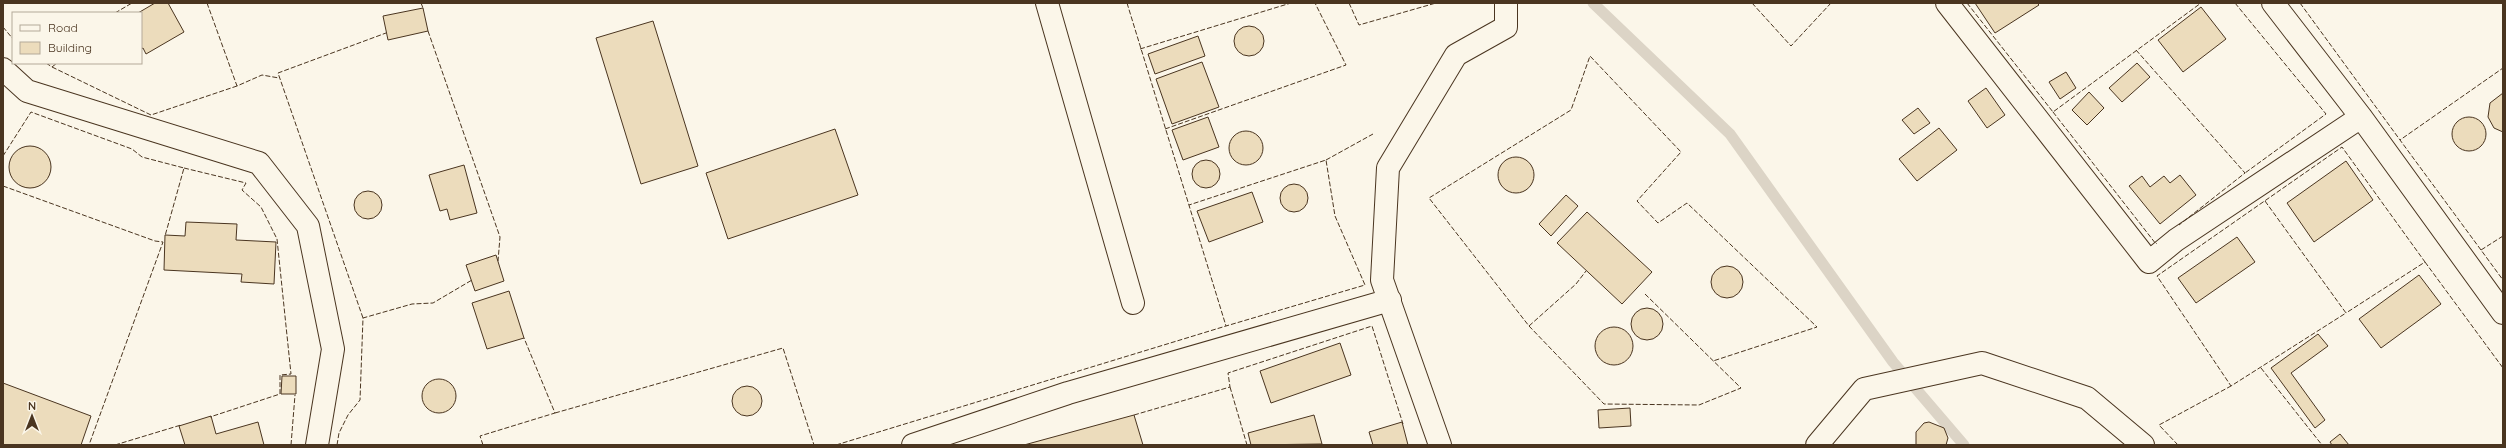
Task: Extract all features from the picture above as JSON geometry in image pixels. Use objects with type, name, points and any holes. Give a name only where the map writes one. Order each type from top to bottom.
[{"type":"street","points":[[1047,3],[1133,303]]},
{"type":"street","points":[[1440,445],[1382,280],[1388,168],[1456,55],[1506,27],[1506,3]]},
{"type":"street","points":[[1947,3],[2149,262],[2176,240],[2361,117]]},
{"type":"street","points":[[2273,3],[2361,117],[2503,313]]},
{"type":"street","points":[[3,69],[27,91],[259,163],[308,226],[333,349],[317,445]]},
{"type":"street","points":[[913,445],[1068,393],[1390,300]]},
{"type":"street","points":[[1817,445],[1864,389],[1982,363],[2087,398],[2143,445]]},
{"type":"building","points":[[155,3],[168,3],[184,32],[146,54],[142,48],[142,12],[140,12]]},
{"type":"building","points":[[1975,3],[2037,3],[2039,5],[1995,33]]},
{"type":"building","points":[[2201,7],[2226,39],[2183,72],[2158,40]]},
{"type":"building","points":[[423,8],[428,31],[388,40],[383,16]]},
{"type":"building","points":[[653,21],[698,166],[641,184],[596,38]]},
{"type":"building","points":[[1249,26],[1260,30],[1264,41],[1260,52],[1249,56],[1238,52],[1234,41],[1238,30]]},
{"type":"building","points":[[1198,36],[1205,56],[1155,74],[1148,54]]},
{"type":"building","points":[[1202,62],[1219,107],[1172,124],[1156,79]]},
{"type":"building","points":[[2137,63],[2150,77],[2122,102],[2109,88]]},
{"type":"building","points":[[2066,72],[2076,88],[2060,99],[2049,82]]},
{"type":"building","points":[[1986,88],[2005,115],[1987,128],[1968,101]]},
{"type":"building","points":[[2089,92],[2104,108],[2087,125],[2072,110]]},
{"type":"building","points":[[2503,93],[2503,132],[2494,128],[2488,117],[2490,103]]},
{"type":"building","points":[[1918,108],[1930,123],[1914,134],[1902,120]]},
{"type":"building","points":[[1208,117],[1219,147],[1183,160],[1172,130]]},
{"type":"building","points":[[2469,117],[2481,122],[2486,134],[2481,146],[2469,151],[2457,146],[2452,134],[2457,122]]},
{"type":"building","points":[[1939,128],[1957,150],[1917,181],[1899,159]]},
{"type":"building","points":[[835,129],[858,195],[728,239],[706,173]]},
{"type":"building","points":[[1246,131],[1258,136],[1263,148],[1258,160],[1246,165],[1234,160],[1229,148],[1234,136]]},
{"type":"building","points":[[30,146],[45,152],[51,167],[45,182],[30,188],[15,182],[9,167],[15,152]]},
{"type":"building","points":[[1516,157],[1529,162],[1534,175],[1529,188],[1516,193],[1503,188],[1498,175],[1503,162]]},
{"type":"building","points":[[1206,160],[1216,164],[1220,174],[1216,184],[1206,188],[1196,184],[1192,174],[1196,164]]},
{"type":"building","points":[[2346,161],[2373,200],[2314,242],[2287,203]]},
{"type":"building","points":[[464,165],[477,213],[450,220],[447,209],[440,211],[429,175]]},
{"type":"building","points":[[2180,175],[2196,195],[2160,224],[2129,186],[2142,176],[2150,187],[2164,176],[2170,183]]},
{"type":"building","points":[[1294,184],[1304,188],[1308,198],[1304,208],[1294,212],[1284,208],[1280,198],[1284,188]]},
{"type":"building","points":[[368,191],[378,195],[382,205],[378,215],[368,219],[358,215],[354,205],[358,195]]},
{"type":"building","points":[[1252,192],[1263,222],[1209,242],[1197,211]]},
{"type":"building","points":[[1566,195],[1578,206],[1551,236],[1539,224]]},
{"type":"building","points":[[1587,212],[1652,272],[1622,304],[1557,243]]},
{"type":"building","points":[[186,222],[237,224],[236,240],[276,242],[274,284],[241,282],[242,274],[164,270],[165,235],[185,236]]},
{"type":"building","points":[[2237,237],[2255,262],[2196,303],[2178,278]]},
{"type":"building","points":[[496,255],[504,281],[475,291],[466,265]]},
{"type":"building","points":[[1727,266],[1736,269],[1740,273],[1743,282],[1740,291],[1736,295],[1727,298],[1718,295],[1714,291],[1711,282],[1714,273],[1718,269]]},
{"type":"building","points":[[2419,275],[2441,304],[2381,348],[2359,319]]},
{"type":"building","points":[[509,291],[524,338],[487,349],[472,303]]},
{"type":"building","points":[[1644,308],[1650,308],[1659,312],[1663,324],[1659,336],[1650,340],[1644,340],[1635,336],[1631,327],[1631,321],[1635,312]]},
{"type":"building","points":[[1614,327],[1627,333],[1633,346],[1627,359],[1614,365],[1601,359],[1595,346],[1601,333]]},
{"type":"building","points":[[2318,334],[2328,346],[2291,373],[2325,420],[2315,428],[2271,368]]},
{"type":"building","points":[[1340,343],[1351,375],[1271,403],[1260,371]]},
{"type":"building","points":[[282,376],[296,376],[296,394],[281,394]]},
{"type":"building","points":[[442,379],[451,384],[455,389],[455,403],[451,408],[446,412],[436,413],[432,412],[423,403],[422,393],[423,389],[432,380]]},
{"type":"building","points":[[3,383],[91,416],[81,445],[3,445]]},
{"type":"building","points":[[747,386],[758,390],[762,401],[758,412],[747,416],[736,412],[732,401],[736,390]]},
{"type":"building","points":[[1630,408],[1631,426],[1599,428],[1598,410]]},
{"type":"building","points":[[1134,415],[1143,445],[1024,445]]},
{"type":"building","points":[[1314,415],[1322,444],[1251,445],[1248,433]]},
{"type":"building","points":[[211,416],[216,434],[258,422],[264,445],[185,445],[179,426]]},
{"type":"building","points":[[1402,422],[1408,445],[1373,445],[1369,432]]},
{"type":"building","points":[[1929,422],[1944,428],[1948,438],[1946,445],[1916,445],[1916,432],[1924,423]]},
{"type":"building","points":[[2340,434],[2349,445],[2332,445],[2330,442]]},
{"type":"waterway","points":[[1593,3],[1730,134],[1893,362],[1964,445]]},
{"type":"fence","points":[[117,12],[132,3]]},
{"type":"fence","points":[[207,3],[237,86],[262,75],[279,78]]},
{"type":"fence","points":[[421,3],[423,8]]},
{"type":"fence","points":[[1127,3],[1226,326],[1365,285],[1335,216],[1326,160],[1189,205]]},
{"type":"fence","points":[[1140,49],[1291,3]]},
{"type":"fence","points":[[1165,129],[1346,65],[1315,3]]},
{"type":"fence","points":[[1349,3],[1359,25],[1436,3]]},
{"type":"fence","points":[[1752,3],[1791,46],[1831,3]]},
{"type":"fence","points":[[1967,3],[2053,112],[2201,3]]},
{"type":"fence","points":[[2235,3],[2326,114],[2245,173]]},
{"type":"fence","points":[[2300,3],[2400,140]]},
{"type":"fence","points":[[3,27],[12,38]]},
{"type":"fence","points":[[428,31],[500,237],[498,261]]},
{"type":"fence","points":[[363,318],[278,73],[386,33]]},
{"type":"fence","points":[[2136,50],[2245,173],[2179,225]]},
{"type":"fence","points":[[1645,294],[1741,388],[1699,405],[1604,404],[1529,326],[1429,198],[1571,110],[1590,56],[1681,152],[1637,201],[1658,223],[1687,203],[1817,327],[1713,361]]},
{"type":"fence","points":[[48,64],[52,67],[56,64]]},
{"type":"fence","points":[[52,67],[151,115],[237,86]]},
{"type":"fence","points":[[2481,250],[2400,140],[2503,68]]},
{"type":"fence","points":[[3,156],[31,112],[132,149],[142,157],[184,168],[165,236]]},
{"type":"fence","points":[[2053,112],[2156,244],[2157,243]]},
{"type":"fence","points":[[1326,160],[1373,134]]},
{"type":"fence","points":[[2265,201],[2346,313],[2231,386],[2157,276],[2342,147],[2425,262],[2346,313]]},
{"type":"fence","points":[[184,168],[246,183],[242,190],[261,207],[277,239],[291,374],[280,375],[280,394],[210,417]]},
{"type":"fence","points":[[3,186],[155,241],[163,242],[89,445]]},
{"type":"fence","points":[[2503,236],[2481,250],[2503,280]]},
{"type":"fence","points":[[2425,262],[2503,368]]},
{"type":"fence","points":[[1529,326],[1576,284],[1586,271]]},
{"type":"fence","points":[[337,445],[339,433],[348,415],[360,400],[363,318],[412,304],[433,303],[472,280]]},
{"type":"fence","points":[[836,445],[1226,326]]},
{"type":"fence","points":[[1134,415],[1230,387],[1228,373],[1372,326],[1403,424]]},
{"type":"fence","points":[[483,445],[480,436],[555,413],[524,338]]},
{"type":"fence","points":[[555,413],[783,348],[814,445]]},
{"type":"fence","points":[[2261,368],[2322,445]]},
{"type":"fence","points":[[2178,445],[2159,425],[2231,386]]},
{"type":"fence","points":[[1230,387],[1247,445]]},
{"type":"fence","points":[[291,445],[295,395]]},
{"type":"fence","points":[[115,445],[181,425]]}]
